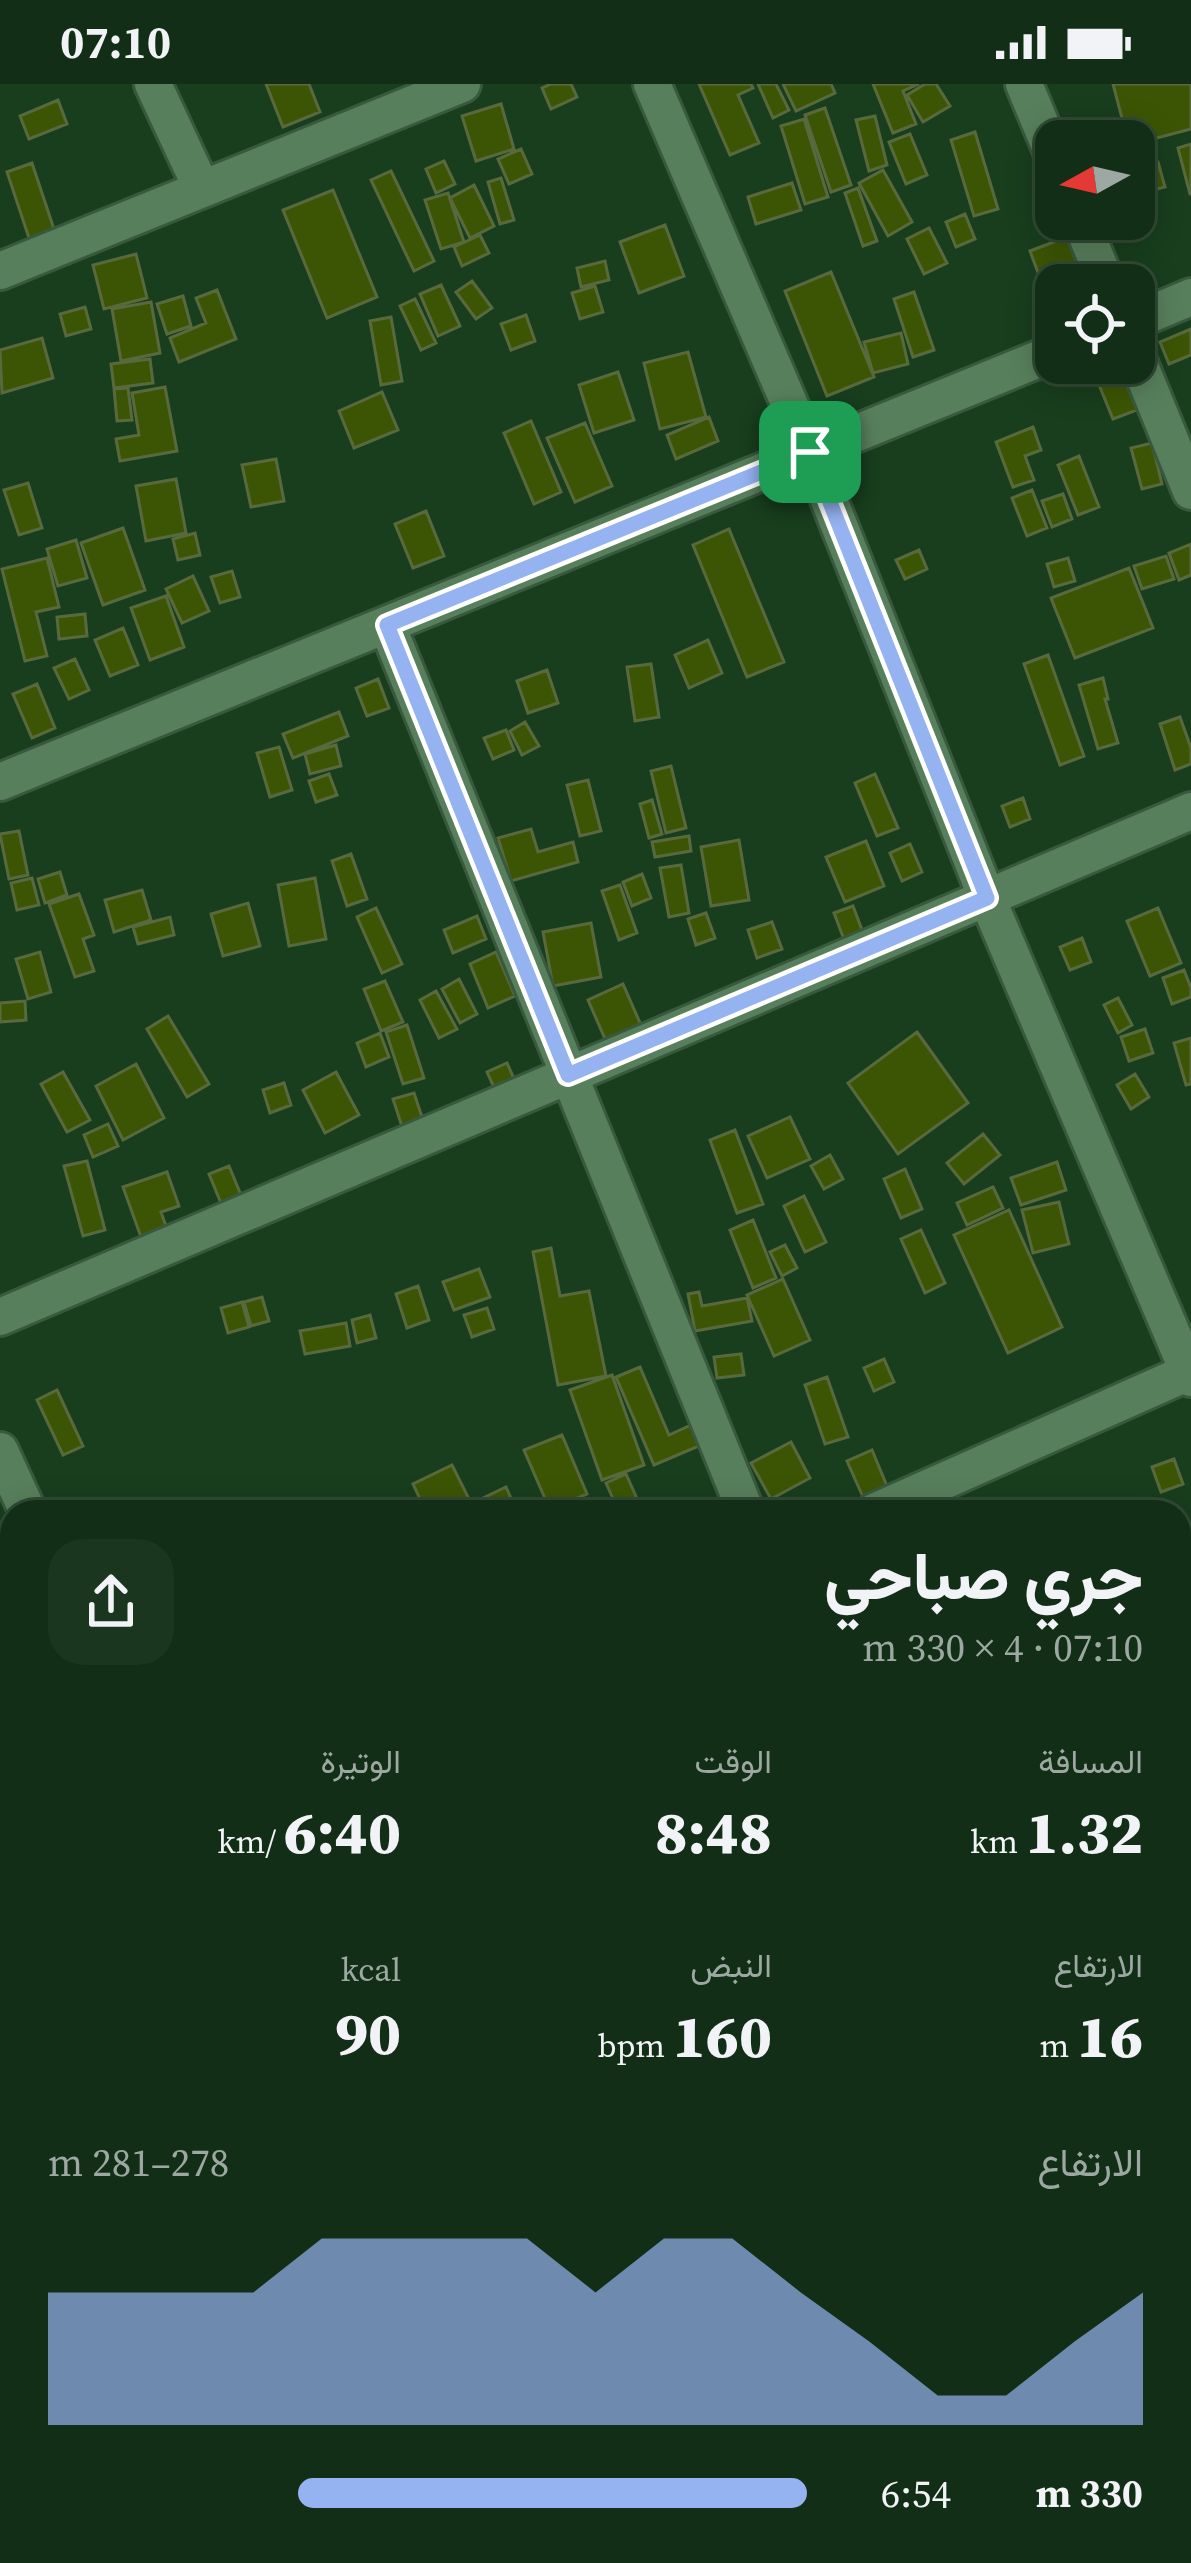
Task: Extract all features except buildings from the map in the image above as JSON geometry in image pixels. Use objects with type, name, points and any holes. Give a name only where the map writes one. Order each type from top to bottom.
[{"type":"street","points":[[152,84],[202,189]]},
{"type":"street","points":[[0,271],[462,84]]},
{"type":"street","points":[[652,84],[810,452],[987,898],[1190,1374],[901,1500]]},
{"type":"street","points":[[1024,84],[1039,120]]},
{"type":"street","points":[[1155,312],[1191,297]]},
{"type":"street","points":[[0,782],[1035,361]]},
{"type":"street","points":[[1147,384],[1191,491]]},
{"type":"street","points":[[387,625],[741,1500]]},
{"type":"street","points":[[0,1317],[1191,811]]},
{"type":"street","points":[[0,1451],[22,1500]]},
{"type":"route","points":[[810,452],[987,898],[568,1075],[387,625],[810,452]]}]
